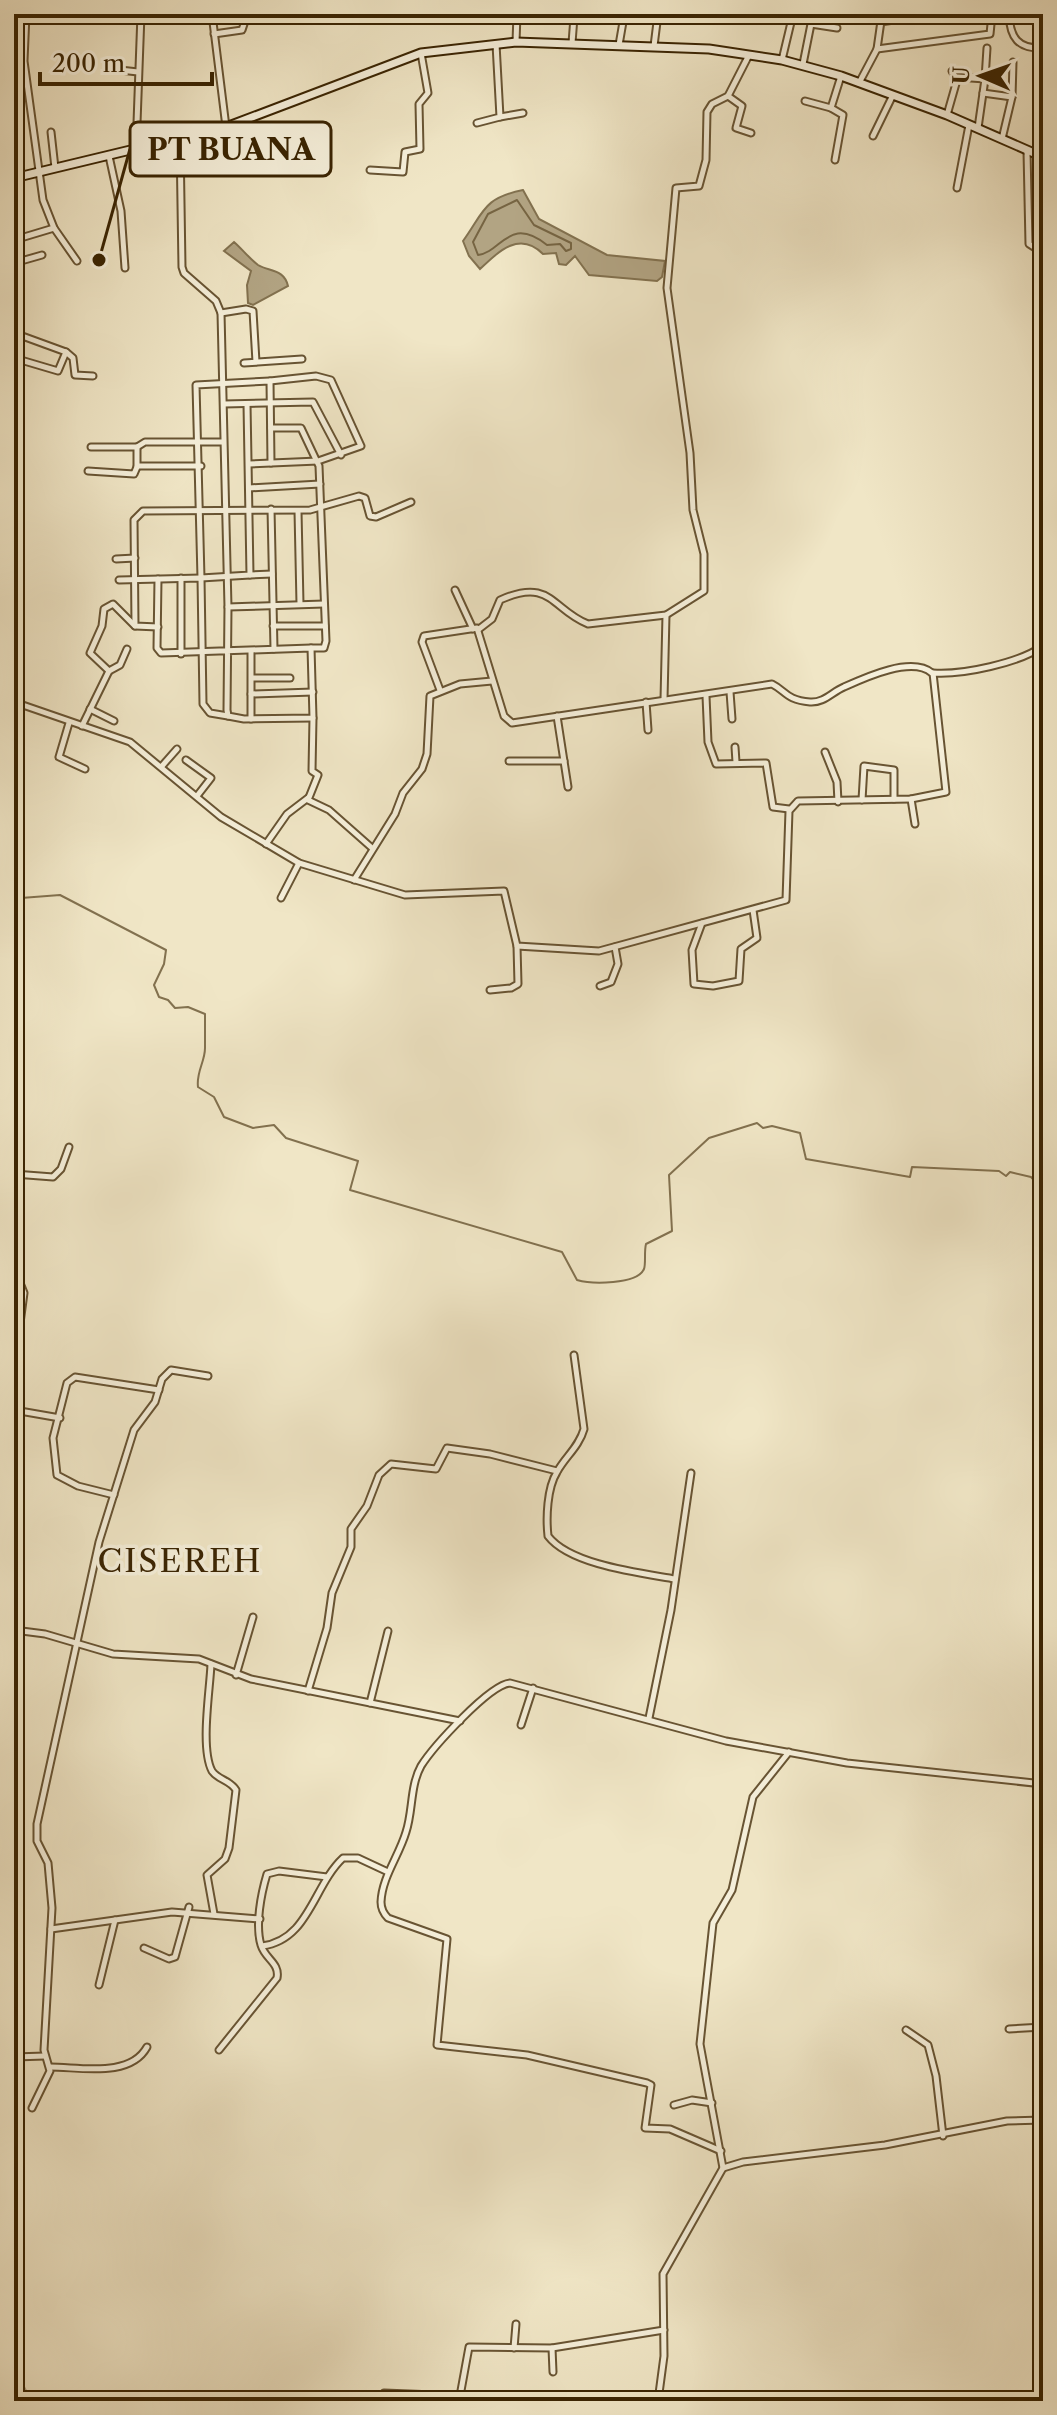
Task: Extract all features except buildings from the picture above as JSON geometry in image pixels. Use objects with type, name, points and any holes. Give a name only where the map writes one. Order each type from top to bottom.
[{"type":"street","points":[[26,14],[24,61],[43,200],[54,228],[77,261]]},
{"type":"street","points":[[136,151],[141,14]]},
{"type":"street","points":[[212,14],[226,127]]},
{"type":"street","points":[[516,42],[517,14]]},
{"type":"street","points":[[567,14],[574,17],[572,43]]},
{"type":"street","points":[[654,46],[658,14]]},
{"type":"street","points":[[782,60],[793,14]]},
{"type":"street","points":[[859,83],[877,49],[882,14]]},
{"type":"street","points":[[880,22],[936,14]]},
{"type":"street","points":[[877,49],[990,34],[992,14]]},
{"type":"street","points":[[1009,14],[1010,31],[1015,41],[1028,49],[1043,48]]},
{"type":"street","points":[[619,45],[624,16]]},
{"type":"street","points":[[214,34],[242,30],[246,18]]},
{"type":"street","points":[[803,64],[811,24],[837,28]]},
{"type":"street","points":[[14,178],[226,127],[421,53],[516,42],[654,46],[749,55],[803,64],[947,115],[1043,157]]},
{"type":"street","points":[[496,43],[500,117]]},
{"type":"street","points":[[978,128],[987,48]]},
{"type":"street","points":[[370,170],[403,172],[405,152],[420,149],[418,106],[428,93],[421,53]]},
{"type":"street","points":[[440,690],[422,640],[433,633],[476,629],[492,619],[500,600],[528,592],[552,598],[585,624],[666,615],[704,591],[706,582],[667,288],[675,189],[699,186],[706,160],[707,112],[712,104],[728,96],[749,55]]},
{"type":"street","points":[[1002,139],[1012,97],[1013,62]]},
{"type":"street","points":[[120,70],[138,72]]},
{"type":"street","points":[[952,71],[957,77],[985,79]]},
{"type":"street","points":[[831,108],[841,76]]},
{"type":"street","points":[[947,115],[957,77]]},
{"type":"street","points":[[983,93],[1012,97]]},
{"type":"street","points":[[728,96],[742,106],[736,128],[751,133]]},
{"type":"street","points":[[873,136],[892,97]]},
{"type":"street","points":[[805,101],[831,108],[843,115],[835,160]]},
{"type":"street","points":[[477,123],[523,113]]},
{"type":"street","points":[[957,188],[969,124]]},
{"type":"street","points":[[51,132],[55,168]]},
{"type":"street","points":[[180,140],[182,267],[184,273],[216,301],[221,313],[228,716]]},
{"type":"street","points":[[1027,150],[1029,244],[1043,253]]},
{"type":"street","points":[[109,156],[121,211],[125,268]]},
{"type":"street","points":[[14,240],[54,228]]},
{"type":"street","points":[[14,263],[42,255]]},
{"type":"street","points":[[221,313],[246,309],[253,311],[256,362]]},
{"type":"street","points":[[14,333],[66,352],[73,358],[75,376],[93,376]]},
{"type":"street","points":[[14,358],[58,371],[66,352]]},
{"type":"street","points":[[244,363],[302,359]]},
{"type":"street","points":[[249,464],[318,461],[361,445],[331,380],[316,376],[196,385],[201,466],[205,708],[210,713],[251,719],[313,718]]},
{"type":"street","points":[[270,381],[271,463]]},
{"type":"street","points":[[224,404],[316,403],[341,455]]},
{"type":"street","points":[[247,404],[250,575]]},
{"type":"street","points":[[158,579],[157,648],[161,653],[325,646],[318,461],[301,428],[271,428]]},
{"type":"street","points":[[91,447],[137,447],[145,442],[223,442]]},
{"type":"street","points":[[88,471],[134,474],[137,447]]},
{"type":"street","points":[[137,466],[201,466]]},
{"type":"street","points":[[249,488],[320,484]]},
{"type":"street","points":[[135,626],[137,515],[143,511],[298,511],[321,509],[359,496],[365,498],[370,516],[376,517],[411,502]]},
{"type":"street","points":[[271,509],[274,649]]},
{"type":"street","points":[[298,511],[300,604]]},
{"type":"street","points":[[116,559],[135,558]]},
{"type":"street","points":[[119,580],[272,574]]},
{"type":"street","points":[[181,578],[181,654]]},
{"type":"street","points":[[455,590],[476,629],[508,721],[706,696],[772,684],[784,696],[812,702],[841,688],[906,667],[924,666],[933,673],[947,790],[911,799],[798,801],[790,809],[788,897],[784,902],[587,953],[517,946]]},
{"type":"street","points":[[109,671],[90,653],[102,626],[104,609],[113,604],[135,626],[158,627]]},
{"type":"street","points":[[228,607],[324,604]]},
{"type":"street","points":[[664,699],[666,615]]},
{"type":"street","points":[[273,626],[325,626]]},
{"type":"street","points":[[933,673],[998,664],[1026,657],[1043,646]]},
{"type":"street","points":[[266,844],[287,814],[308,797],[318,775],[312,771],[311,648]]},
{"type":"street","points":[[82,726],[109,671],[120,665],[127,649]]},
{"type":"street","points":[[251,651],[251,719]]},
{"type":"street","points":[[252,678],[290,678]]},
{"type":"street","points":[[354,880],[395,814],[403,793],[422,769],[427,754],[430,696],[440,690],[492,681]]},
{"type":"street","points":[[251,694],[313,692]]},
{"type":"street","points":[[730,692],[732,719]]},
{"type":"street","points":[[706,696],[710,750],[716,764],[766,763],[773,807],[790,809]]},
{"type":"street","points":[[14,702],[130,742],[221,817],[299,863],[388,892],[416,896],[504,891],[517,946],[518,984],[511,988],[490,990]]},
{"type":"street","points":[[646,702],[648,730]]},
{"type":"street","points":[[90,709],[114,721]]},
{"type":"street","points":[[557,716],[568,787]]},
{"type":"street","points":[[69,723],[59,757],[85,769]]},
{"type":"street","points":[[735,747],[736,762]]},
{"type":"street","points":[[162,766],[177,749]]},
{"type":"street","points":[[825,752],[837,782],[838,802]]},
{"type":"street","points":[[186,760],[211,778],[197,796]]},
{"type":"street","points":[[509,761],[564,761]]},
{"type":"street","points":[[862,800],[863,766],[894,770],[894,799]]},
{"type":"street","points":[[308,797],[329,810],[372,848]]},
{"type":"street","points":[[911,799],[915,824]]},
{"type":"street","points":[[281,898],[299,863]]},
{"type":"street","points":[[702,923],[692,950],[694,984],[739,981],[741,949],[757,938],[753,910]]},
{"type":"street","points":[[600,986],[611,982],[617,970],[615,947]]},
{"type":"street","points":[[14,1174],[53,1177],[61,1169],[69,1147]]},
{"type":"street","points":[[14,1268],[24,1293],[14,1369]]},
{"type":"street","points":[[574,1355],[584,1429],[581,1440],[557,1471],[546,1516],[551,1540],[610,1567],[675,1579]]},
{"type":"street","points":[[32,2108],[50,2067],[45,2056],[49,1871],[38,1846],[37,1824],[99,1542],[134,1430],[155,1402],[162,1379],[171,1370],[208,1376]]},
{"type":"street","points":[[114,1495],[78,1486],[57,1475],[53,1438],[67,1383],[75,1377],[159,1390]]},
{"type":"street","points":[[14,1410],[60,1418]]},
{"type":"street","points":[[308,1691],[327,1628],[332,1593],[351,1547],[351,1529],[367,1506],[383,1470],[391,1464],[436,1469],[447,1448],[490,1454],[557,1471]]},
{"type":"street","points":[[649,1718],[691,1473]]},
{"type":"street","points":[[236,1675],[253,1617]]},
{"type":"street","points":[[14,1630],[113,1654],[199,1659],[236,1675],[461,1721]]},
{"type":"street","points":[[370,1703],[388,1631]]},
{"type":"street","points":[[211,1664],[209,1760],[217,1776],[236,1790],[229,1848],[225,1859],[207,1875],[214,1914]]},
{"type":"street","points":[[721,2151],[670,2129],[645,2128],[651,2085],[647,2083],[527,2055],[437,2045],[447,1939],[384,1915],[381,1902],[388,1872],[405,1834],[419,1770],[461,1721],[503,1684],[533,1688],[726,1741],[847,1763],[1043,1784]]},
{"type":"street","points":[[521,1725],[533,1688]]},
{"type":"street","points":[[658,2401],[664,2330],[663,2274],[723,2168],[700,2044],[713,1923],[732,1890],[753,1797],[789,1752]]},
{"type":"street","points":[[262,1946],[280,1942],[298,1925],[327,1877],[347,1856],[388,1872]]},
{"type":"street","points":[[219,2050],[277,1978],[277,1967],[262,1946],[260,1919],[263,1890],[269,1873],[327,1877]]},
{"type":"street","points":[[50,1929],[189,1910],[260,1919]]},
{"type":"street","points":[[144,1948],[173,1960],[182,1943],[189,1910]]},
{"type":"street","points":[[99,1985],[115,1920]]},
{"type":"street","points":[[1009,2029],[1043,2027]]},
{"type":"street","points":[[906,2030],[928,2045],[936,2076],[943,2136]]},
{"type":"street","points":[[50,2067],[128,2065],[140,2059],[147,2047]]},
{"type":"street","points":[[14,2057],[45,2056]]},
{"type":"street","points":[[674,2105],[692,2100],[712,2103]]},
{"type":"street","points":[[723,2168],[743,2162],[943,2136],[1007,2121],[1043,2120]]},
{"type":"street","points":[[514,2348],[516,2324]]},
{"type":"street","points":[[381,2401],[384,2393],[460,2396],[469,2347],[552,2348],[664,2330]]},
{"type":"street","points":[[552,2348],[553,2372]]},
{"type":"water","points":[[523,190],[539,219],[607,255],[665,261],[662,277],[657,281],[589,275],[575,256],[566,265],[559,264],[556,253],[543,254],[526,244],[510,246],[480,269],[469,256],[463,241],[492,202]]},
{"type":"water","points":[[234,242],[258,265],[280,274],[288,286],[253,305],[248,303],[247,285],[251,271],[224,251]]},
{"type":"waterway","points":[[14,891],[21,898],[60,895],[166,950],[164,964],[154,985],[159,997],[168,1000],[175,1008],[188,1007],[205,1014],[205,1053],[198,1087],[214,1097],[224,1117],[253,1128],[274,1125],[286,1138],[358,1161],[350,1190],[562,1252],[577,1280],[613,1282],[640,1274],[645,1267],[646,1244],[672,1231],[669,1175],[709,1138],[757,1123],[763,1128],[772,1126],[800,1133],[806,1159],[910,1177],[912,1167],[999,1171],[1006,1176],[1010,1172],[1031,1177],[1043,1190]]},
{"type":"waterway","points":[[14,2377],[27,2401]]},
{"type":"place","name":"PT BUANA","points":[[99,260]]},
{"type":"district","name":"CISEREH","points":[[180,1560]]}]
